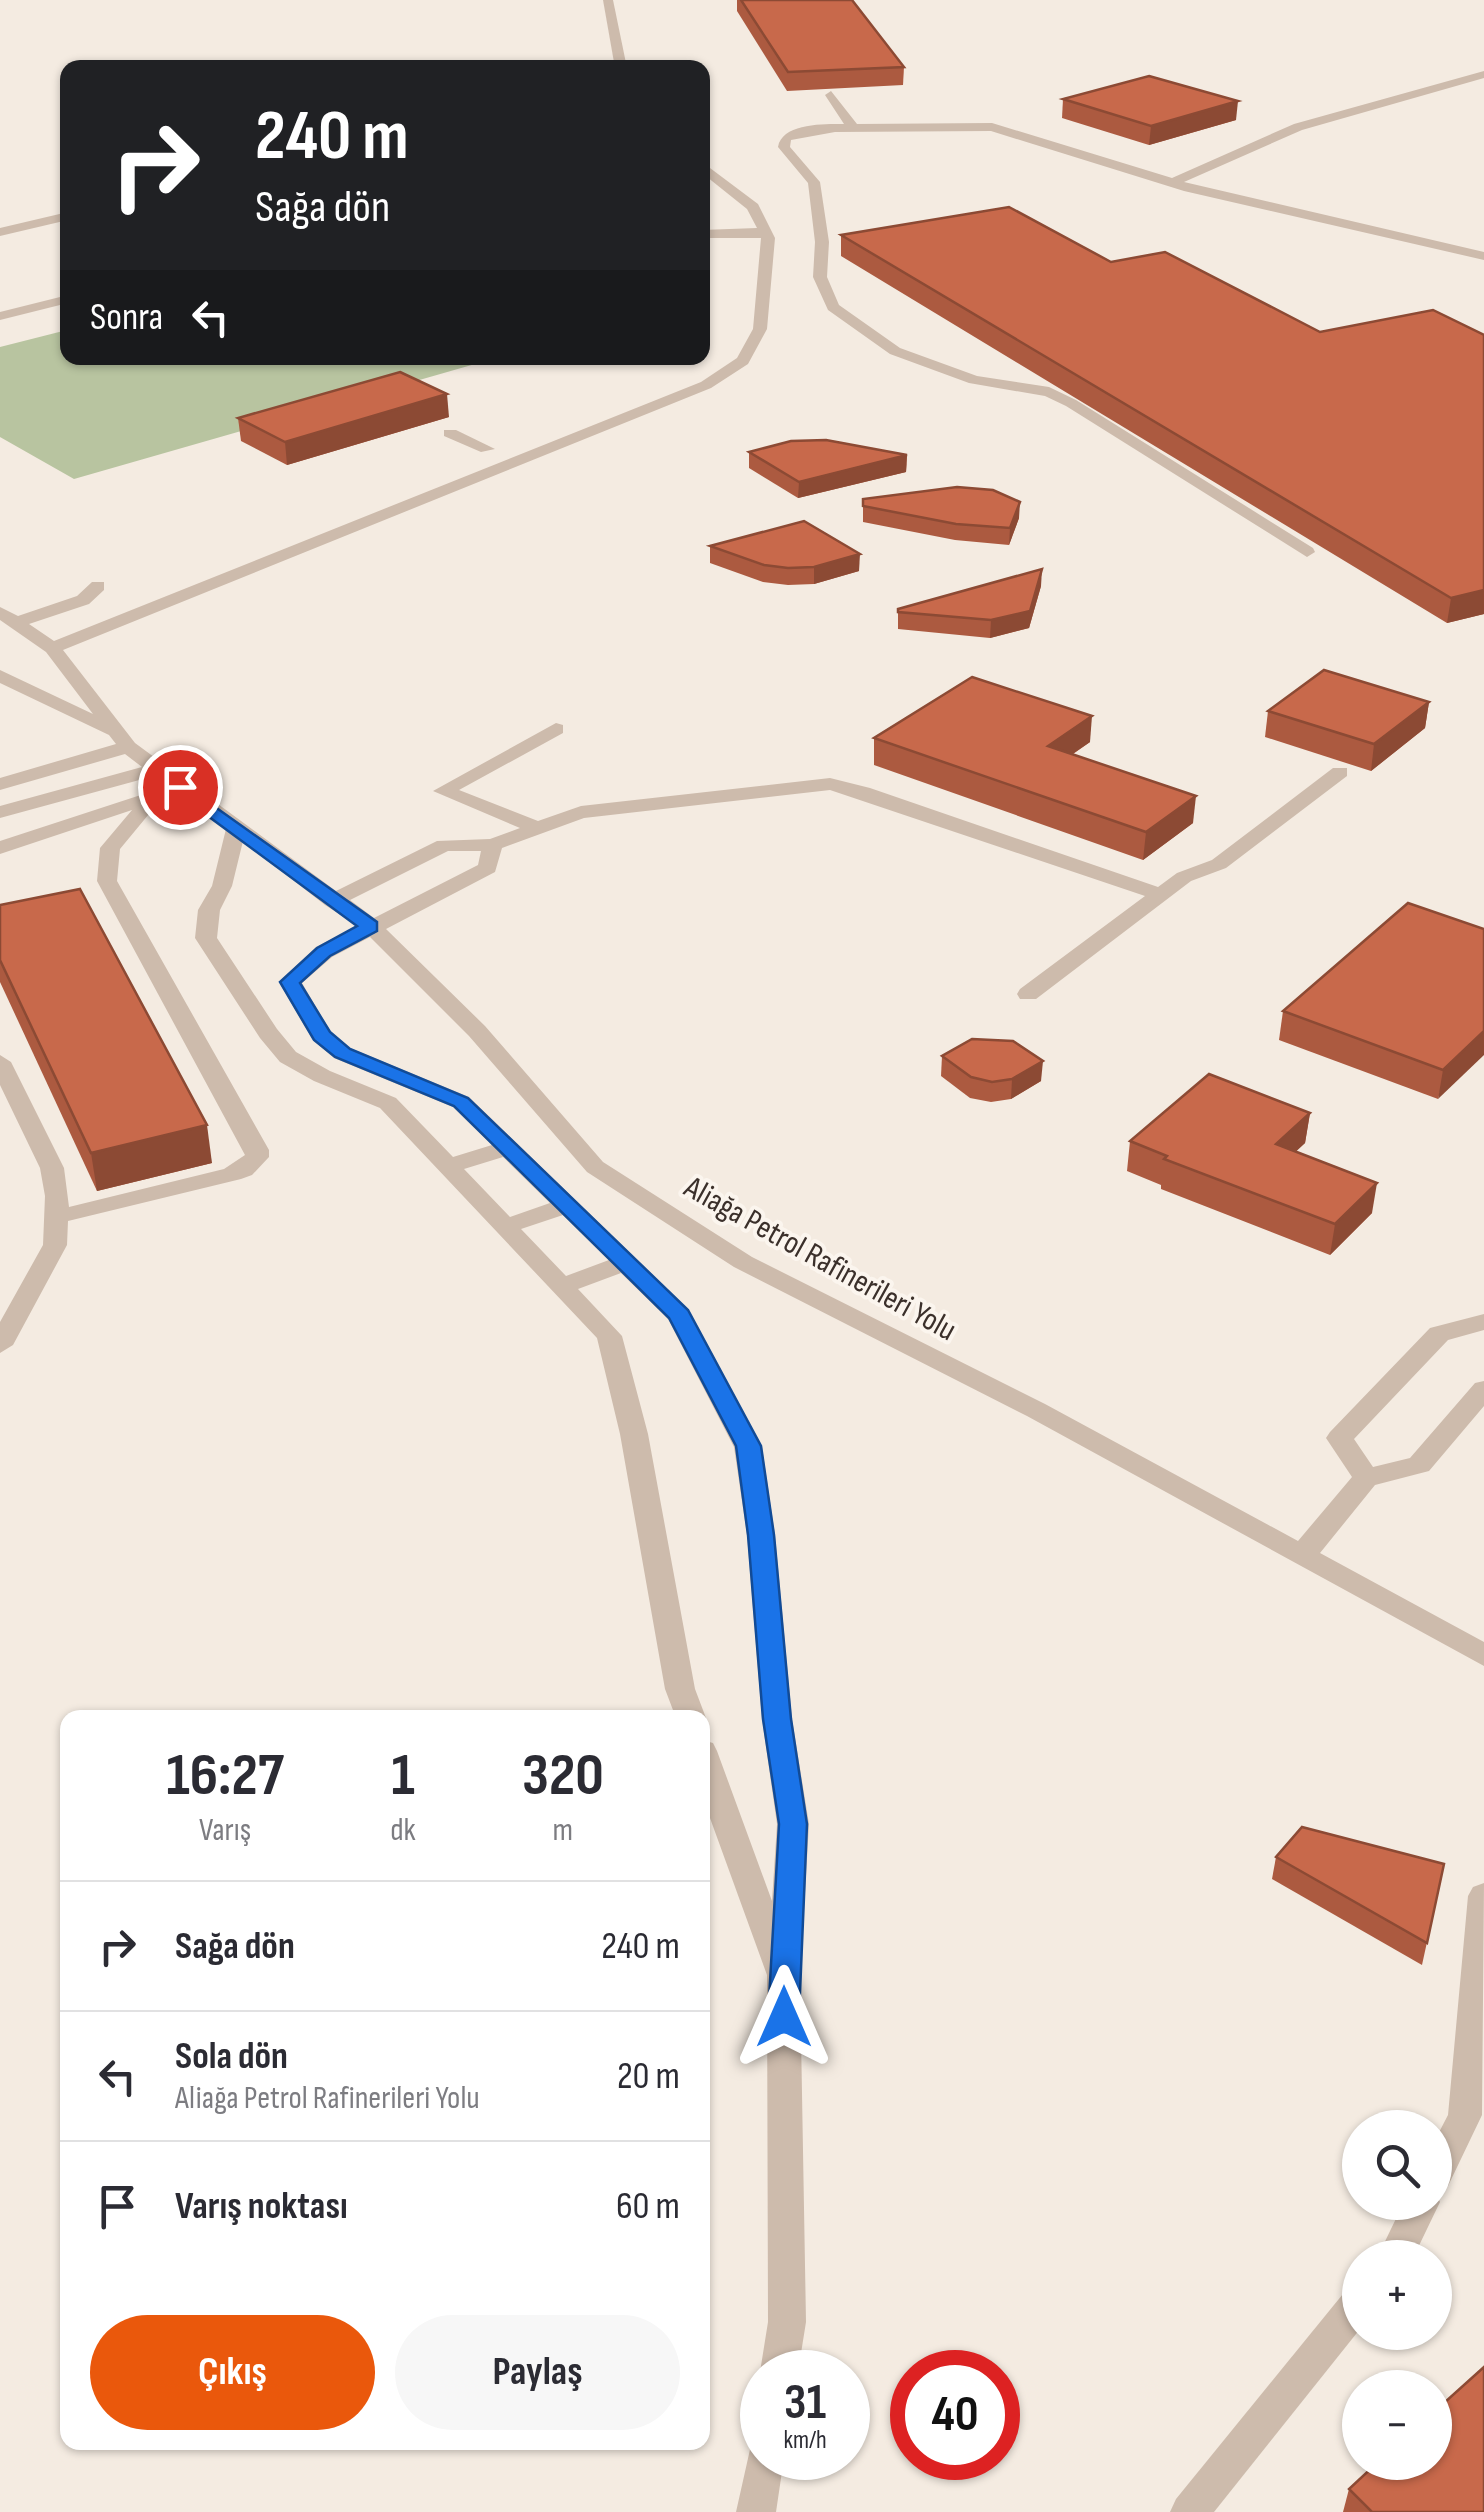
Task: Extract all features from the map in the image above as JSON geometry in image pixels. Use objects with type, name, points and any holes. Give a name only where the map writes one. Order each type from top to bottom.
[{"type":"street","points":[[608,0],[619,60]]},
{"type":"street","points":[[1172,183],[1298,127],[1484,74]]},
{"type":"street","points":[[831,96],[853,128]]},
{"type":"street","points":[[1307,552],[1071,403],[1049,392],[974,380],[895,351],[833,307],[820,276],[822,242],[814,182],[784,147],[784,140],[810,130],[992,127],[1172,183],[1484,256]]},
{"type":"street","points":[[52,648],[706,384],[743,361],[760,329],[767,258],[765,232],[753,207],[710,172]]},
{"type":"street","points":[[0,232],[60,218]]},
{"type":"street","points":[[710,234],[765,232]]},
{"type":"street","points":[[0,316],[60,302]]},
{"type":"street","points":[[450,433],[487,449]]},
{"type":"street","points":[[8,617],[82,600],[98,586]]},
{"type":"street","points":[[82,600],[123,620]]},
{"type":"street","points":[[8,617],[52,648],[122,740]]},
{"type":"street","points":[[0,676],[122,740]]},
{"type":"street","points":[[538,828],[443,791],[556,729]]},
{"type":"street","points":[[0,784],[122,740]]},
{"type":"street","name":"Aliağa Petrol Rafinerileri Yolu","points":[[122,740],[370,926],[477,1031],[595,1167],[743,1262],[1036,1410],[1484,1655]]},
{"type":"street","points":[[0,812],[156,769]]},
{"type":"street","points":[[1028,994],[1184,877],[1219,864],[1340,772]]},
{"type":"street","points":[[332,901],[444,845],[492,845],[581,812],[830,784],[864,792],[1161,895]]},
{"type":"street","points":[[0,848],[180,787]]},
{"type":"street","points":[[56,1217],[232,1174],[253,1164],[257,1156],[107,880],[110,848],[152,796]]},
{"type":"street","points":[[236,828],[222,886],[208,910],[206,938],[268,1033],[288,1057],[322,1076],[388,1103],[609,1336],[634,1434],[680,1688],[688,1710]]},
{"type":"street","points":[[492,845],[488,868],[324,952],[290,982],[322,1035],[342,1053],[461,1102],[679,1315],[748,1446],[761,1535],[777,1719],[793,1824],[783,1978],[787,2322],[783,2350]]},
{"type":"street","points":[[0,1062],[57,1181],[55,1246],[0,1344]]},
{"type":"street","points":[[450,1166],[507,1148]]},
{"type":"street","points":[[506,1226],[566,1206]]},
{"type":"street","points":[[562,1286],[624,1262]]},
{"type":"street","points":[[1366,1478],[1340,1438],[1439,1334],[1484,1322]]},
{"type":"street","points":[[1302,1556],[1366,1478],[1419,1465],[1484,1388]]},
{"type":"street","points":[[710,1773],[783,1978]]},
{"type":"street","points":[[1452,2141],[1465,2115],[1480,1988],[1484,1896]]},
{"type":"street","points":[[1190,2512],[1342,2323]]},
{"type":"street","points":[[756,2512],[761,2480]]},
{"type":"green space","points":[[60,332],[60,365],[472,365],[74,479],[0,437],[0,347]]},
{"type":"building","points":[[741,0],[852,0],[904,67],[788,72]]},
{"type":"building","points":[[1149,76],[1238,101],[1151,126],[1063,99]]},
{"type":"building","points":[[1009,207],[1111,262],[1165,252],[1320,332],[1433,310],[1484,335],[1484,590],[1451,598],[841,235]]},
{"type":"building","points":[[400,372],[447,394],[285,442],[238,418]]},
{"type":"building","points":[[826,440],[907,455],[799,482],[749,452],[791,441]]},
{"type":"building","points":[[957,487],[993,490],[1020,502],[1010,528],[956,524],[863,506],[863,499]]},
{"type":"building","points":[[804,521],[860,554],[814,567],[788,568],[764,565],[710,546]]},
{"type":"building","points":[[1042,569],[1030,611],[991,620],[898,612],[898,609]]},
{"type":"building","points":[[1324,670],[1429,702],[1374,744],[1268,711]]},
{"type":"building","points":[[972,677],[1092,716],[1048,746],[1196,796],[1146,832],[874,738]]},
{"type":"building","points":[[80,889],[207,1125],[91,1153],[0,960],[0,905]]},
{"type":"building","points":[[1408,903],[1484,929],[1484,1031],[1443,1070],[1283,1011]]},
{"type":"building","points":[[972,1039],[1013,1041],[1043,1061],[1012,1079],[992,1082],[971,1077],[942,1056]]},
{"type":"building","points":[[1209,1074],[1310,1113],[1276,1144],[1377,1183],[1335,1224],[1164,1159],[1167,1156],[1130,1141]]},
{"type":"building","points":[[1302,1827],[1444,1864],[1427,1943],[1276,1857]]},
{"type":"building","points":[[1484,2367],[1484,2512],[1372,2512],[1349,2489],[1359,2480],[1452,2480],[1452,2396]]},
{"type":"route","points":[[180,787],[370,926],[324,952],[290,982],[322,1035],[342,1053],[461,1102],[679,1315],[748,1446],[761,1535],[777,1719],[793,1824],[784,2017]]}]
